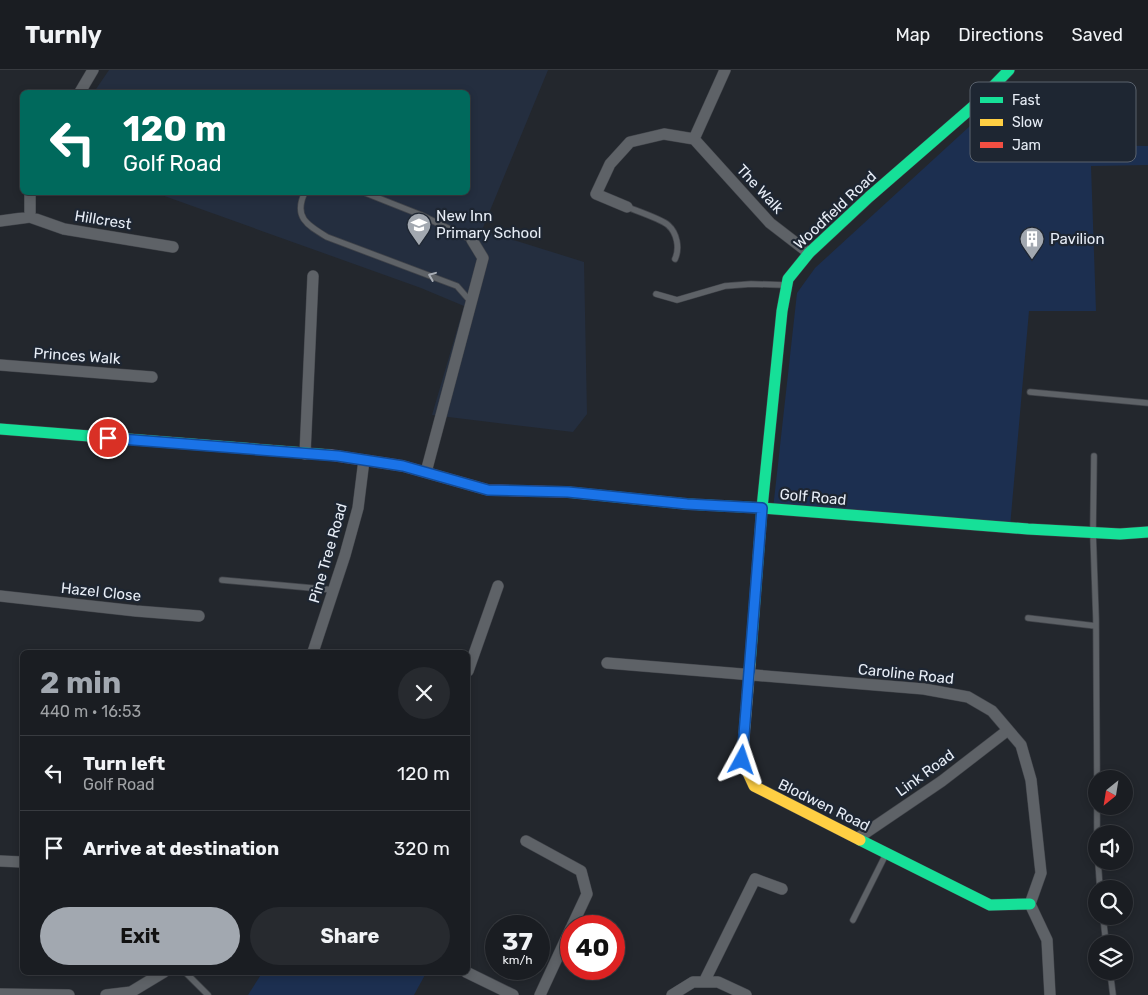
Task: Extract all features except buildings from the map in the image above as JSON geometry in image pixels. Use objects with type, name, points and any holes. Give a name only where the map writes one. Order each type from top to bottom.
[{"type":"street","points":[[81,90],[93,70]]},
{"type":"street","points":[[627,207],[596,194],[610,164],[630,142],[664,134],[694,139],[725,70]]},
{"type":"street","name":"Woodfield Road","points":[[997,82],[1009,70]]},
{"type":"street","name":"Woodfield Road","points":[[762,508],[782,311],[788,279],[809,253],[869,197],[970,109]]},
{"type":"street","name":"The Walk","points":[[694,139],[770,223],[809,253]]},
{"type":"street","points":[[0,221],[30,216],[30,195]]},
{"type":"street","name":"Hillcrest","points":[[30,216],[64,229],[173,247]]},
{"type":"street","points":[[426,472],[483,258],[472,240]]},
{"type":"street","points":[[305,454],[313,276]]},
{"type":"street","name":"Princes Walk","points":[[0,365],[152,376]]},
{"type":"street","name":"Golf Road","points":[[0,429],[364,460],[403,466],[488,490],[568,492],[687,504],[1093,533],[1148,532]]},
{"type":"street","name":"Pine Tree Road","points":[[314,650],[334,590],[358,508],[364,460]]},
{"type":"street","name":"Blodwen Road","points":[[762,508],[742,760],[754,786],[990,905],[1030,904]]},
{"type":"street","points":[[470,665],[498,586]]},
{"type":"street","name":"Hazel Close","points":[[0,596],[198,616]]},
{"type":"street","name":"Caroline Road","points":[[607,663],[924,689],[968,697],[992,710],[1021,745],[1031,780],[1041,873],[1030,904]]},
{"type":"street","name":"Link Road","points":[[858,838],[942,781],[1008,730]]},
{"type":"street","points":[[526,841],[581,871],[587,894],[577,915]]},
{"type":"street","points":[[0,861],[20,862]]},
{"type":"street","points":[[704,982],[755,879],[782,889]]},
{"type":"street","points":[[1030,904],[1047,940],[1050,995]]},
{"type":"street","points":[[540,995],[560,952]]},
{"type":"street","points":[[470,974],[513,995]]},
{"type":"street","points":[[106,995],[131,992],[159,975]]},
{"type":"street","points":[[672,995],[693,982],[718,982],[746,995]]},
{"type":"street","points":[[0,994],[69,995]]},
{"type":"lane","points":[[304,195],[300,206],[301,216],[309,226],[327,237],[457,286],[471,302]]},
{"type":"lane","points":[[371,195],[421,215],[472,240]]},
{"type":"lane","points":[[627,207],[667,224],[674,233],[677,244],[678,252],[675,259]]},
{"type":"lane","points":[[656,294],[677,300],[725,286],[751,284],[787,286]]},
{"type":"lane","points":[[1030,392],[1148,403]]},
{"type":"lane","points":[[1094,456],[1093,533],[1097,770]]},
{"type":"lane","points":[[222,580],[334,590]]},
{"type":"lane","points":[[1028,618],[1096,626]]},
{"type":"lane","points":[[853,920],[887,852]]},
{"type":"lane","points":[[188,975],[208,995]]},
{"type":"lane","points":[[1111,980],[1113,995]]},
{"type":"shaded area","name":"New Inn Primary School","points":[[109,70],[548,70],[482,230],[584,262],[587,414],[573,432],[432,415],[464,306],[421,288],[162,195],[470,195],[470,90],[95,90]]},
{"type":"shaded area","points":[[970,126],[970,162],[1136,162],[1136,146],[1148,146],[1148,165],[1091,166],[1096,311],[1029,311],[1010,527],[773,509],[797,293],[815,268]]},
{"type":"shaded area","points":[[261,975],[425,975],[414,995],[248,995]]},
{"type":"traffic: fast","points":[[997,82],[1009,70]]},
{"type":"traffic: fast","points":[[750,664],[762,508],[782,311],[788,279],[809,253],[869,197],[970,109]]},
{"type":"traffic: fast","points":[[0,429],[331,455]]},
{"type":"traffic: fast","points":[[567,492],[687,504],[1028,529],[1120,534],[1148,532]]},
{"type":"traffic: fast","points":[[860,840],[990,905],[1030,904]]},
{"type":"traffic: slow","points":[[750,664],[742,760],[754,786],[860,840]]},
{"type":"traffic: jam","points":[[331,455],[403,466],[488,490],[567,492]]},
{"type":"place","name":"New Inn Primary School","points":[[419,246]]},
{"type":"place","name":"Pavilion","points":[[1032,260]]},
{"type":"route","points":[[108,438],[338,456],[403,466],[488,490],[568,492],[687,504],[762,508],[742,760]]}]
